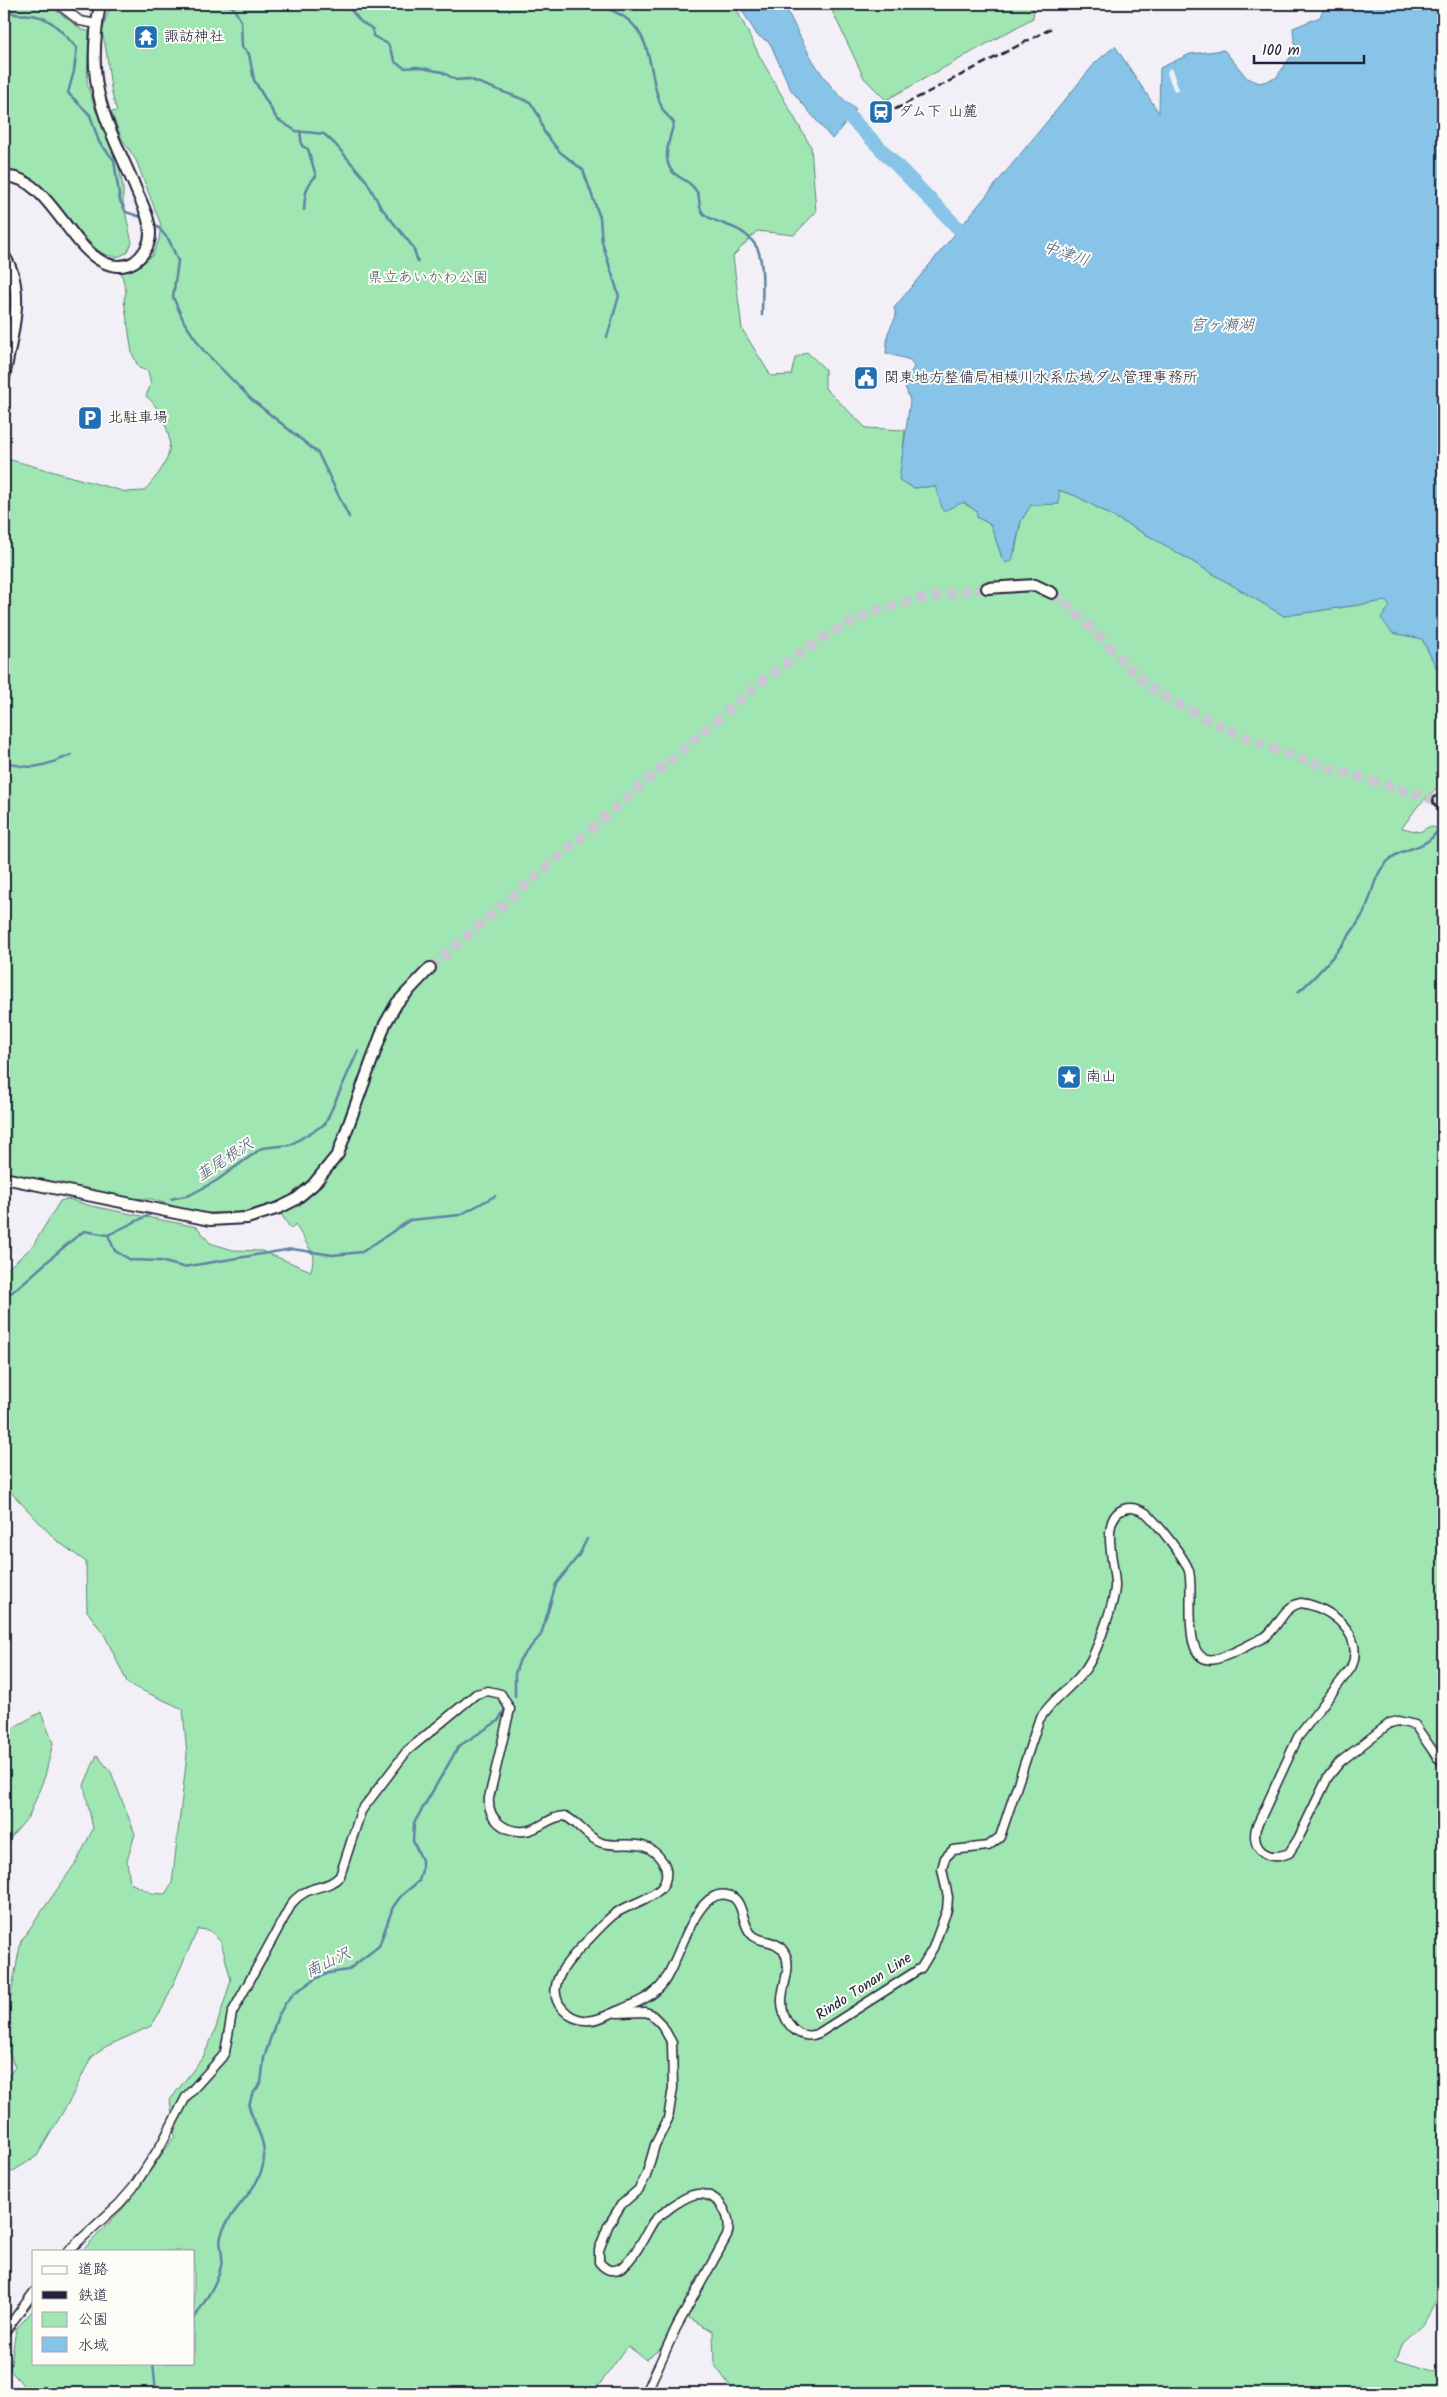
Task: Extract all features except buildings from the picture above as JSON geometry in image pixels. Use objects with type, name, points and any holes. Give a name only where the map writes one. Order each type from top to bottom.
[{"type":"street","points":[[58,4],[80,21],[97,24]]},
{"type":"street","points":[[4,176],[11,176],[29,183],[85,248],[108,264],[126,266],[142,255],[150,236],[148,219],[100,97],[95,68],[100,4]]},
{"type":"street","points":[[4,256],[15,286],[15,305],[4,378]]},
{"type":"street","points":[[987,588],[1035,585],[1052,593]]},
{"type":"street","points":[[4,1178],[210,1220],[247,1218],[272,1211],[294,1200],[313,1185],[338,1154],[376,1045],[397,1003],[430,968]]},
{"type":"street","name":"Rindo Tonan Line","points":[[69,2250],[119,2204],[133,2188],[161,2145],[186,2097],[222,2057],[225,2052],[232,2012],[297,1897],[304,1891],[334,1882],[340,1876],[361,1811],[407,1751],[476,1694],[494,1691],[504,1697],[510,1709],[489,1798],[488,1806],[494,1820],[505,1827],[526,1831],[552,1818],[565,1816],[600,1842],[633,1843],[647,1847],[657,1854],[666,1867],[666,1877],[662,1887],[605,1922],[563,1966],[556,1988],[557,2000],[567,2013],[580,2019],[593,2021],[650,1995],[659,1988],[671,1970],[700,1908],[708,1899],[720,1895],[732,1897],[736,1901],[748,1931],[754,1937],[776,1943],[784,1951],[787,1968],[782,2004],[792,2028],[801,2034],[814,2035],[819,2033],[921,1968],[933,1948],[947,1910],[948,1897],[942,1869],[945,1858],[953,1850],[988,1846],[1000,1837],[1039,1720],[1049,1705],[1081,1674],[1092,1659],[1115,1586],[1111,1549],[1111,1524],[1118,1513],[1125,1509],[1138,1509],[1146,1513],[1186,1563],[1192,1586],[1192,1642],[1200,1656],[1210,1660],[1218,1658],[1265,1637],[1272,1632],[1288,1608],[1301,1603],[1310,1604],[1331,1613],[1342,1623],[1353,1641],[1355,1654],[1351,1668],[1298,1737],[1256,1828],[1254,1840],[1261,1851],[1274,1856],[1289,1853],[1333,1770],[1390,1723],[1398,1721],[1415,1725],[1437,1757],[1443,1762]]},
{"type":"street","points":[[610,2014],[645,2012],[656,2018],[672,2043],[673,2088],[668,2119],[656,2145],[646,2176],[639,2188],[622,2206],[608,2226],[599,2250],[598,2262],[606,2269],[611,2270],[628,2262],[656,2219],[689,2196],[699,2194],[712,2199],[726,2211],[730,2222],[727,2236],[676,2328],[646,2393]]},
{"type":"street","points":[[4,2333],[32,2295]]},
{"type":"green space","points":[[4,4],[48,4],[82,30],[89,31],[87,83],[96,111],[118,162],[123,187],[123,202],[132,243],[127,253],[117,257],[101,252],[89,242],[43,189],[30,179],[17,173],[4,172]]},
{"type":"green space","name":"県立あいかわ公園","points":[[110,4],[734,4],[760,57],[811,147],[816,212],[794,235],[757,231],[733,256],[742,329],[771,376],[791,375],[795,358],[807,352],[825,369],[825,388],[866,428],[905,430],[900,480],[914,488],[936,486],[978,512],[977,517],[991,525],[1002,558],[1015,552],[1021,521],[1031,505],[1058,504],[1058,490],[1076,496],[1156,540],[1284,616],[1385,601],[1422,639],[1436,667],[1443,675],[1443,782],[1417,807],[1402,828],[1420,832],[1428,827],[1443,828],[1443,2289],[1423,2325],[1403,2343],[1396,2360],[1443,2374],[1443,2393],[735,2393],[714,2364],[713,2331],[678,2312],[661,2348],[646,2360],[628,2346],[593,2393],[30,2393],[10,2370],[16,2329],[32,2311],[32,2364],[195,2364],[195,2250],[83,2250],[127,2204],[175,2136],[170,2100],[203,2057],[215,2031],[231,1980],[221,1942],[209,1930],[198,1929],[162,2009],[151,2026],[105,2047],[91,2058],[70,2100],[37,2156],[4,2177],[4,2082],[15,2067],[4,2040],[4,2016],[9,2004],[21,1941],[77,1861],[93,1829],[84,1785],[97,1755],[111,1772],[135,1834],[127,1861],[130,1883],[152,1893],[165,1894],[172,1883],[187,1755],[183,1709],[128,1684],[105,1636],[87,1611],[86,1562],[56,1540],[4,1485],[4,1272],[32,1247],[60,1201],[68,1199],[91,1206],[197,1227],[210,1243],[233,1250],[262,1251],[311,1271],[314,1256],[295,1224],[291,1229],[277,1208],[231,1213],[195,1213],[152,1199],[119,1198],[4,1172],[4,458],[126,492],[144,491],[163,466],[169,449],[167,429],[153,403],[146,396],[151,384],[148,371],[139,368],[132,353],[124,300],[126,292],[121,271],[152,256],[159,240],[161,225],[136,160],[122,139],[111,112],[117,111],[102,33]]},
{"type":"green space","points":[[829,4],[1034,4],[1033,18],[886,100],[864,78]]},
{"type":"green space","points":[[41,1712],[53,1743],[45,1776],[29,1816],[4,1846],[4,1733]]},
{"type":"water","points":[[738,4],[784,4],[806,48],[822,74],[843,99],[856,110],[832,139],[791,90],[770,43],[757,35]]},
{"type":"water","name":"宮ヶ瀬湖","points":[[1325,4],[1443,4],[1443,671],[1436,667],[1422,639],[1392,633],[1381,618],[1390,606],[1385,601],[1284,616],[1156,540],[1076,496],[1059,490],[1059,504],[1031,505],[1021,521],[1012,561],[1006,563],[1002,558],[991,525],[977,517],[977,512],[964,502],[943,511],[935,486],[914,488],[899,480],[910,401],[904,383],[914,367],[910,360],[886,353],[888,333],[896,316],[894,308],[1096,62],[1115,46],[1159,113],[1160,68],[1190,54],[1224,50],[1247,78],[1260,83],[1276,78],[1295,50],[1293,28],[1320,17]]},
{"type":"pier","points":[[1169,68],[1172,70],[1179,90],[1174,91],[1167,73]]},
{"type":"waterway","points":[[226,4],[233,7],[241,21],[242,47],[249,54],[254,80],[277,119],[296,131],[324,134],[335,144],[366,180],[380,206],[413,247],[418,262]]},
{"type":"waterway","points":[[346,4],[361,22],[373,29],[373,36],[388,44],[396,63],[405,68],[417,67],[442,72],[456,80],[469,79],[530,102],[539,116],[544,132],[560,152],[583,170],[600,218],[602,242],[619,296],[607,337]]},
{"type":"waterway","points":[[600,4],[627,19],[636,28],[647,49],[663,110],[674,123],[667,150],[670,169],[691,184],[696,190],[702,212],[705,215],[746,234],[756,246],[762,269],[762,315]]},
{"type":"waterway","points":[[4,8],[14,14],[32,15],[49,21],[77,48],[74,71],[68,93],[90,115],[99,142],[114,160],[120,201],[126,212],[144,218]]},
{"type":"waterway","name":"中津川","points":[[836,103],[959,229],[976,236]]},
{"type":"waterway","points":[[300,131],[302,146],[308,149],[316,176],[312,180],[305,196],[304,210]]},
{"type":"waterway","points":[[152,220],[169,240],[178,261],[173,297],[184,322],[203,350],[251,399],[318,453],[349,517]]},
{"type":"waterway","points":[[4,760],[29,767],[54,762],[71,755]]},
{"type":"waterway","points":[[1298,992],[1324,967],[1356,926],[1365,910],[1377,876],[1385,864],[1392,857],[1431,839],[1443,820]]},
{"type":"waterway","name":"韮尾根沢","points":[[171,1199],[190,1195],[216,1181],[262,1148],[290,1145],[325,1124],[358,1051]]},
{"type":"waterway","points":[[108,1235],[115,1251],[131,1260],[160,1261],[183,1267],[292,1249],[333,1255],[362,1252],[410,1220],[460,1215],[495,1196]]},
{"type":"waterway","name":"韮尾根沢","points":[[4,1298],[84,1231],[108,1235],[151,1214]]},
{"type":"waterway","name":"南山沢","points":[[515,1696],[515,1674],[520,1659],[541,1635],[556,1584],[579,1555],[587,1539]]},
{"type":"waterway","name":"南山沢","points":[[195,2317],[211,2291],[221,2268],[220,2243],[223,2230],[259,2178],[262,2168],[264,2157],[263,2143],[249,2106],[252,2095],[261,2083],[264,2058],[277,2018],[293,1994],[315,1979],[329,1973],[348,1970],[379,1946],[393,1907],[401,1896],[419,1881],[422,1860],[413,1841],[414,1823],[459,1746],[498,1721],[505,1709]]},
{"type":"waterway","name":"南山沢","points":[[153,2364],[156,2393]]},
{"type":"tunnel","points":[[430,968],[762,681],[803,652],[847,624],[877,611],[931,597],[987,588]]},
{"type":"tunnel","points":[[1052,593],[1080,617],[1146,683],[1171,700],[1219,725],[1280,751],[1439,801]]},
{"type":"railway","points":[[884,115],[1054,27]]},
{"type":"place","name":"諏訪神社","points":[[146,37]]},
{"type":"place","name":"ダム下 山麓","points":[[881,112]]},
{"type":"place","name":"関東地方整備局相模川水系広域ダム管理事務所","points":[[866,378]]},
{"type":"place","name":"北駐車場","points":[[90,418]]},
{"type":"place","name":"南山","points":[[1069,1077]]}]
